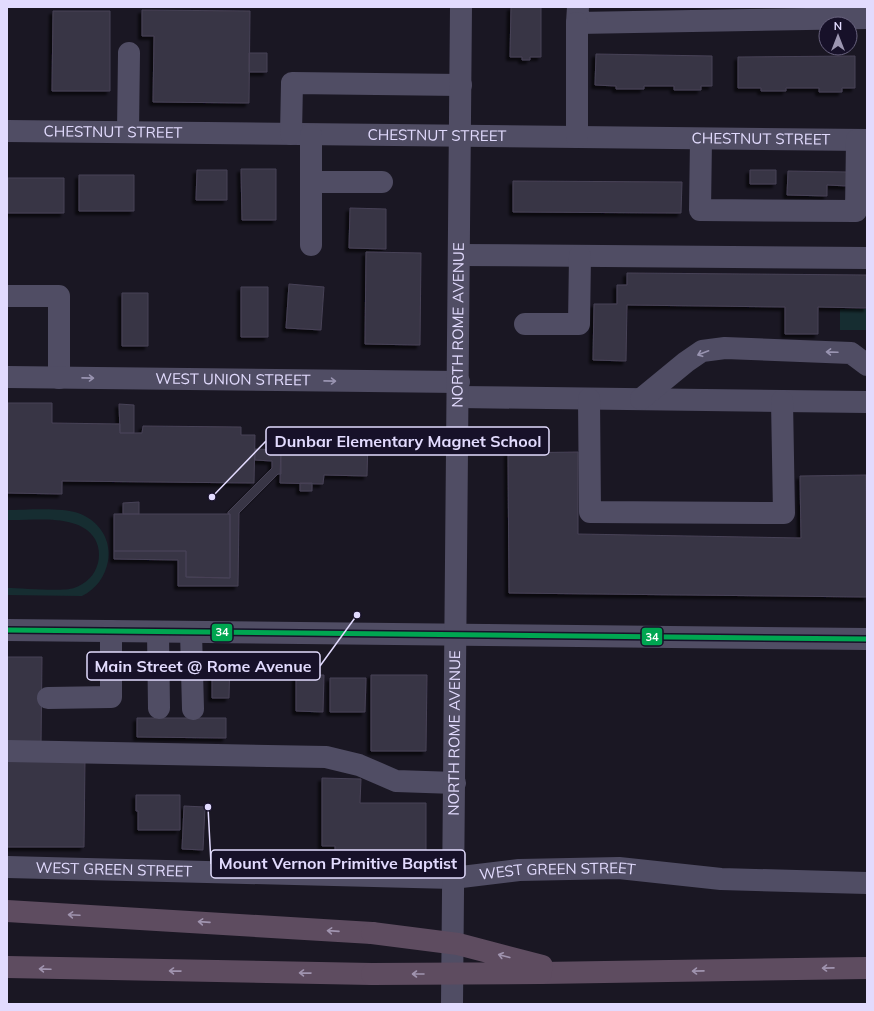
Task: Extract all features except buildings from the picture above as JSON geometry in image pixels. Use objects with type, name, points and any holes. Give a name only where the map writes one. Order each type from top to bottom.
[{"type":"highway","points":[[7,912],[372,933],[458,944],[548,971]]},
{"type":"highway","points":[[7,967],[372,974],[867,968]]},
{"type":"street","name":"NORTH ROME AVENUE","points":[[452,1004],[462,7]]},
{"type":"street","points":[[577,137],[577,15],[867,18]]},
{"type":"street","points":[[128,132],[129,54]]},
{"type":"street","points":[[311,245],[311,182],[292,83],[461,85]]},
{"type":"street","name":"CHESTNUT STREET","points":[[7,131],[862,140]]},
{"type":"street","points":[[701,139],[700,210],[848,211],[856,211],[862,140]]},
{"type":"street","points":[[311,182],[382,182]]},
{"type":"street","points":[[460,255],[867,258]]},
{"type":"street","points":[[525,324],[579,324],[580,256]]},
{"type":"street","points":[[7,296],[59,296],[59,378]]},
{"type":"street","points":[[641,400],[686,362],[702,351],[718,349],[851,353],[867,365]]},
{"type":"street","name":"WEST UNION STREET","points":[[7,377],[459,390],[588,399],[867,402]]},
{"type":"street","points":[[588,399],[590,512],[784,513],[782,401]]},
{"type":"street","points":[[7,630],[867,639]]},
{"type":"street","points":[[48,698],[111,697],[111,631]]},
{"type":"street","points":[[158,632],[159,708]]},
{"type":"street","points":[[191,632],[193,709]]},
{"type":"street","points":[[7,751],[326,757],[359,765],[396,781],[454,783]]},
{"type":"street","name":"WEST GREEN STREET","points":[[7,867],[453,878],[519,870],[619,868],[721,879],[867,883]]},
{"type":"green space","points":[[840,309],[867,309],[867,330],[840,330]]},
{"type":"green space","points":[[43,509],[71,511],[92,520],[106,538],[109,553],[107,567],[96,586],[82,596],[7,595],[7,588],[61,590],[74,588],[86,581],[95,571],[99,554],[95,539],[88,531],[78,525],[55,520],[7,520],[7,510]]},
{"type":"transit line","name":"34","points":[[7,630],[867,639]]},
{"type":"place","name":"Dunbar Elementary Magnet School","points":[[212,497]]},
{"type":"place","name":"Main Street @ Rome Avenue","points":[[357,615]]},
{"type":"place","name":"Mount Vernon Primitive Baptist","points":[[208,807]]}]
